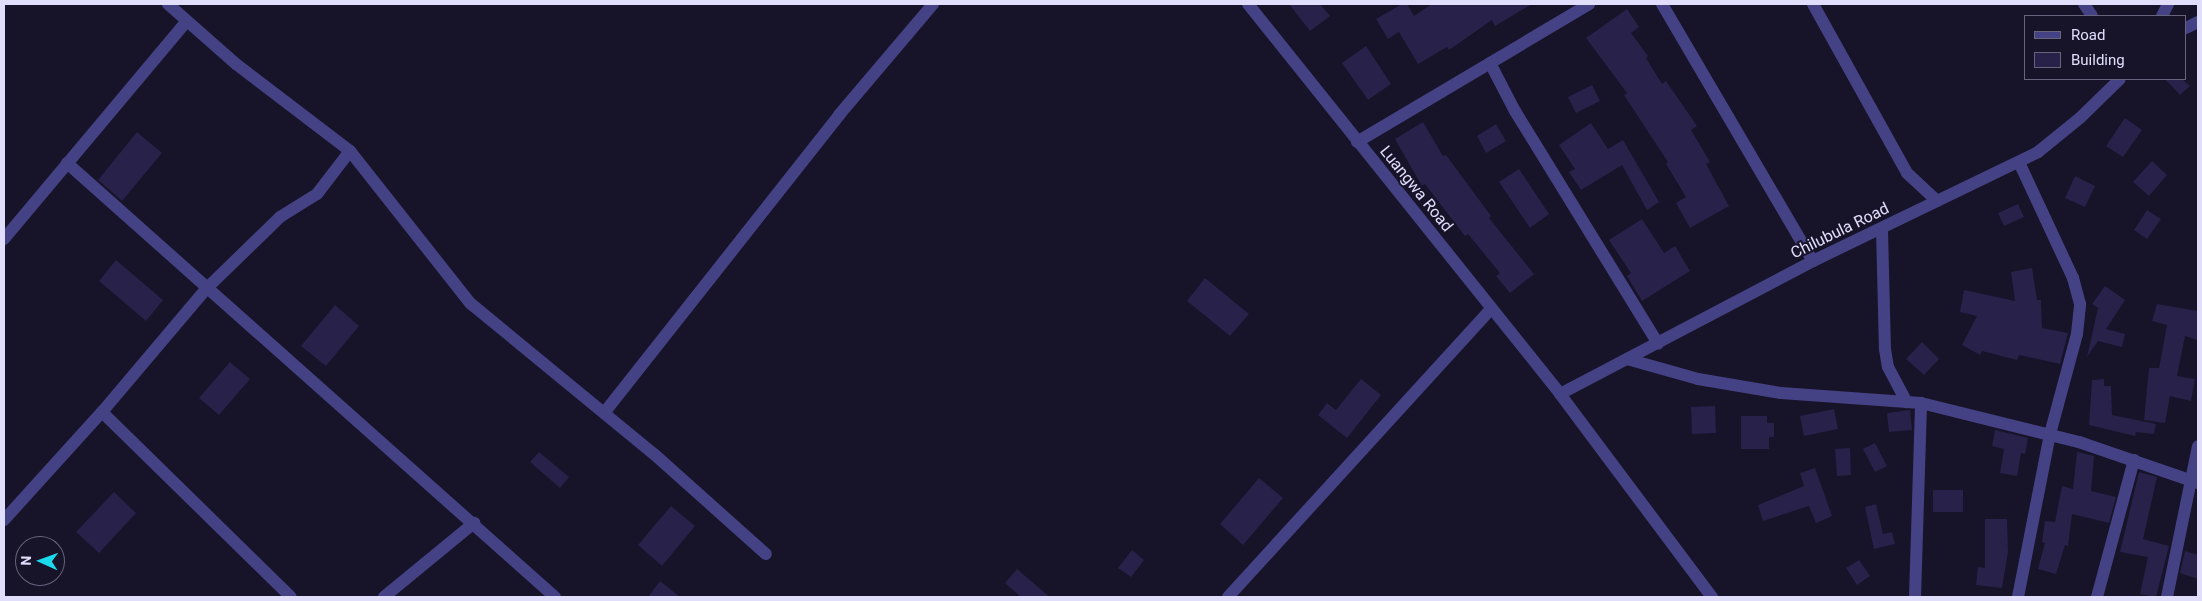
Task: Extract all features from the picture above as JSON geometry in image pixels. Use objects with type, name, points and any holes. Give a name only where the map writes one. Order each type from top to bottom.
[{"type":"street","points":[[168,4],[186,22],[296,111],[350,150],[470,303],[604,413],[766,554]]},
{"type":"street","points":[[604,413],[839,115],[933,4]]},
{"type":"street","name":"Luangwa Road","points":[[1248,4],[1560,394],[1712,597]]},
{"type":"street","points":[[1357,142],[1588,4]]},
{"type":"street","points":[[1662,4],[1812,261]]},
{"type":"street","points":[[1813,4],[1907,173],[1937,201]]},
{"type":"street","points":[[2084,4],[2091,15]]},
{"type":"street","points":[[4,238],[186,22]]},
{"type":"street","points":[[1490,63],[1516,111],[1658,343]]},
{"type":"street","name":"Chilubula Road","points":[[1560,394],[1812,261],[2019,162],[2081,117],[2119,80]]},
{"type":"street","points":[[4,520],[102,412],[206,288],[280,217],[317,194],[350,150]]},
{"type":"street","points":[[2018,597],[2050,434],[2077,334],[2080,304],[2073,278],[2019,162]]},
{"type":"street","points":[[67,164],[474,523],[555,597]]},
{"type":"street","points":[[1882,229],[1885,349],[1888,367],[1907,402]]},
{"type":"street","points":[[1228,597],[1491,309]]},
{"type":"street","points":[[1628,359],[1698,379],[1781,393],[1921,404],[2050,434],[2194,481]]},
{"type":"street","points":[[1916,597],[1921,404]]},
{"type":"street","points":[[102,412],[291,597]]},
{"type":"street","points":[[2167,597],[2194,481],[2198,446]]},
{"type":"street","points":[[2097,597],[2134,460]]},
{"type":"street","points":[[384,597],[474,523]]},
{"type":"building","points":[[1289,4],[1320,4],[1330,16],[1310,31]]},
{"type":"building","points":[[1402,4],[1407,4],[1414,16],[1432,4],[1532,4],[1495,26],[1492,20],[1449,50],[1447,47],[1418,64],[1399,32],[1388,39],[1376,19]]},
{"type":"building","points":[[1627,9],[1639,27],[1631,33],[1648,56],[1646,58],[1662,84],[1666,81],[1697,126],[1691,130],[1710,162],[1706,164],[1729,206],[1690,228],[1676,203],[1686,197],[1666,164],[1668,162],[1624,95],[1627,93],[1586,38]]},
{"type":"building","points":[[1366,46],[1391,84],[1368,100],[1342,63]]},
{"type":"building","points":[[2166,80],[2183,80],[2190,86],[2180,95]]},
{"type":"building","points":[[1592,85],[1600,101],[1576,113],[1568,97]]},
{"type":"building","points":[[2125,118],[2142,130],[2123,157],[2106,146]]},
{"type":"building","points":[[1423,122],[1443,156],[1446,155],[1491,216],[1489,218],[1534,274],[1510,293],[1496,276],[1500,273],[1468,234],[1465,236],[1425,184],[1422,186],[1395,139]]},
{"type":"building","points":[[1591,123],[1608,149],[1623,140],[1659,202],[1647,210],[1622,165],[1581,190],[1569,172],[1575,169],[1559,145]]},
{"type":"building","points":[[1496,124],[1506,141],[1486,153],[1477,136]]},
{"type":"building","points":[[137,132],[162,153],[122,201],[98,180]]},
{"type":"building","points":[[2152,161],[2167,175],[2149,196],[2133,182]]},
{"type":"building","points":[[1519,169],[1549,214],[1530,228],[1499,182]]},
{"type":"building","points":[[2075,176],[2095,186],[2085,207],[2065,198]]},
{"type":"building","points":[[2018,204],[2024,217],[2004,226],[1998,213]]},
{"type":"building","points":[[2147,210],[2161,219],[2147,239],[2134,230]]},
{"type":"building","points":[[1642,219],[1664,253],[1675,246],[1690,271],[1642,301],[1627,276],[1631,273],[1609,240]]},
{"type":"building","points":[[116,260],[163,300],[146,321],[99,281]]},
{"type":"building","points":[[2032,268],[2037,300],[2041,300],[2042,328],[2068,333],[2060,364],[2019,355],[2017,360],[1982,351],[1980,355],[1962,345],[1977,316],[1960,312],[1964,290],[2015,301],[2011,272]]},
{"type":"building","points":[[1205,278],[1249,314],[1230,336],[1187,301]]},
{"type":"building","points":[[2105,286],[2125,300],[2106,329],[2125,334],[2122,347],[2098,341],[2087,357],[2098,308],[2092,304]]},
{"type":"building","points":[[2157,304],[2198,311],[2198,340],[2185,336],[2177,376],[2195,379],[2191,401],[2170,396],[2165,423],[2144,420],[2149,368],[2159,368],[2167,325],[2152,321]]},
{"type":"building","points":[[335,305],[359,326],[326,366],[301,346]]},
{"type":"building","points":[[1922,342],[1939,359],[1924,375],[1906,359]]},
{"type":"building","points":[[230,362],[250,379],[219,415],[199,398]]},
{"type":"building","points":[[1361,379],[1381,395],[1347,438],[1318,415],[1327,403],[1336,410]]},
{"type":"building","points":[[2104,379],[2104,386],[2111,386],[2112,415],[2156,424],[2154,434],[2136,432],[2135,436],[2089,425],[2092,380]]},
{"type":"building","points":[[1715,406],[1716,433],[1692,434],[1691,407]]},
{"type":"building","points":[[1834,409],[1838,429],[1804,436],[1800,416]]},
{"type":"building","points":[[1910,410],[1912,430],[1889,432],[1887,413]]},
{"type":"building","points":[[1741,416],[1767,416],[1767,423],[1774,423],[1774,437],[1769,437],[1769,449],[1741,449]]},
{"type":"building","points":[[1995,430],[2028,438],[2025,454],[2021,453],[2017,476],[2000,473],[2004,449],[1992,446]]},
{"type":"building","points":[[1875,443],[1887,466],[1875,472],[1863,449]]},
{"type":"building","points":[[1850,448],[1851,475],[1837,476],[1835,449]]},
{"type":"building","points":[[539,452],[569,477],[560,488],[530,462]]},
{"type":"building","points":[[2077,452],[2094,456],[2091,491],[2116,497],[2109,523],[2072,514],[2068,546],[2065,545],[2056,574],[2038,569],[2045,543],[2042,542],[2045,521],[2055,522],[2062,486],[2073,489]]},
{"type":"building","points":[[1815,468],[1832,516],[1816,523],[1809,506],[1763,521],[1758,505],[1804,486],[1800,473]]},
{"type":"building","points":[[2139,472],[2157,477],[2143,539],[2169,546],[2156,597],[2140,594],[2148,557],[2120,552]]},
{"type":"building","points":[[1259,478],[1283,498],[1243,545],[1220,524]]},
{"type":"building","points":[[1933,490],[1963,490],[1963,512],[1933,512]]},
{"type":"building","points":[[114,492],[136,513],[99,553],[76,532]]},
{"type":"building","points":[[1876,504],[1883,534],[1892,532],[1895,544],[1874,549],[1865,507]]},
{"type":"building","points":[[671,506],[695,526],[662,566],[638,545]]},
{"type":"building","points":[[1985,519],[2007,519],[2008,552],[2002,588],[1976,585],[1978,567],[1985,568]]},
{"type":"building","points":[[1132,550],[1144,560],[1131,577],[1118,568]]},
{"type":"building","points":[[2185,551],[2198,555],[2198,579],[2180,573]]},
{"type":"building","points":[[1859,560],[1870,576],[1857,585],[1846,568]]},
{"type":"building","points":[[1017,569],[1050,597],[1021,597],[1005,583]]},
{"type":"building","points":[[660,581],[680,597],[648,597]]}]
